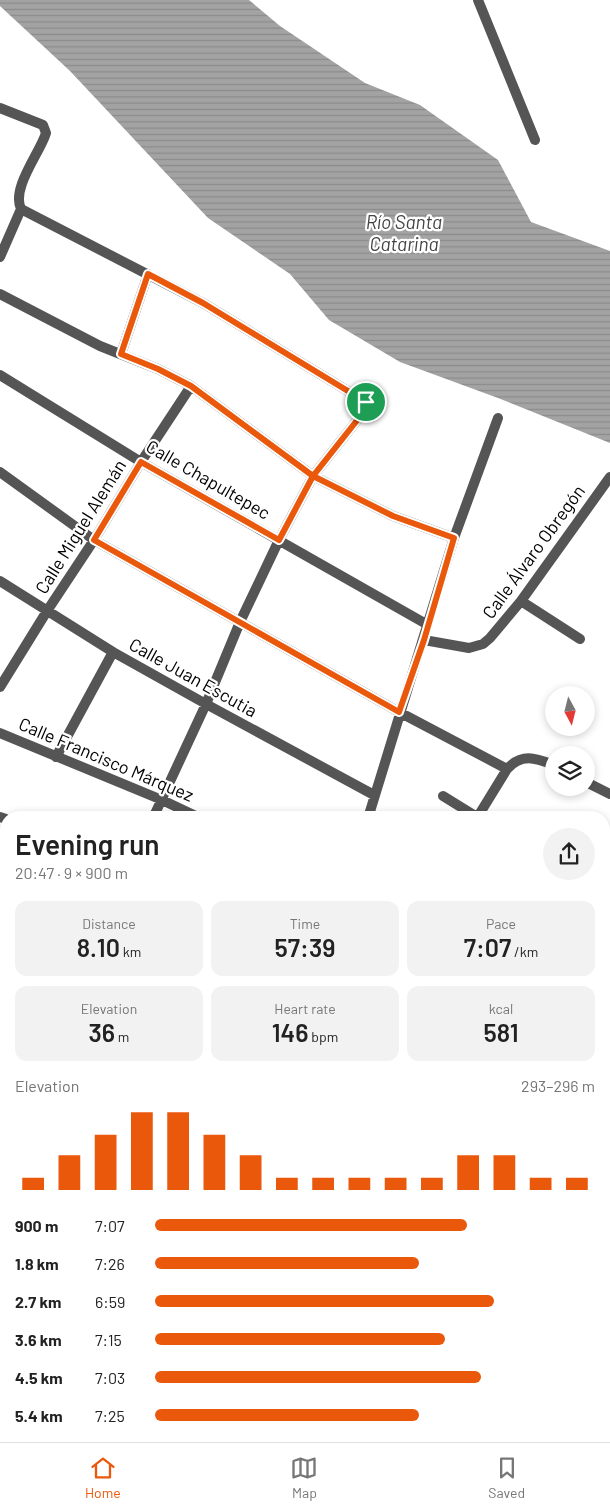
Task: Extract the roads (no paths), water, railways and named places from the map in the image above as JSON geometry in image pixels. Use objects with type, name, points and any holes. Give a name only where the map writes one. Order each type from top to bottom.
[{"type":"street","points":[[478,0],[535,140]]},
{"type":"street","points":[[0,108],[43,125],[46,133],[21,186],[19,204],[21,209],[0,257]]},
{"type":"street","points":[[21,209],[203,303],[366,402],[366,409],[313,476],[279,540],[240,622],[206,704],[156,811]]},
{"type":"street","points":[[121,354],[148,274]]},
{"type":"street","points":[[0,294],[100,346],[158,369],[191,386],[313,476],[393,516],[454,538]]},
{"type":"street","name":"Calle Chapultepec","points":[[0,375],[141,462],[428,625]]},
{"type":"street","name":"Calle Miguel Alemán","points":[[0,687],[191,386]]},
{"type":"street","points":[[370,811],[454,538],[498,418]]},
{"type":"street","points":[[0,472],[94,540],[399,712],[507,769]]},
{"type":"street","name":"Calle Álvaro Obregón","points":[[424,640],[462,648],[483,644],[490,638],[521,601],[610,477]]},
{"type":"street","name":"Calle Juan Escutia","points":[[0,581],[113,652],[374,795]]},
{"type":"street","points":[[521,601],[580,639]]},
{"type":"street","points":[[56,757],[113,652]]},
{"type":"street","name":"Calle Francisco Márquez","points":[[0,733],[185,811]]},
{"type":"street","points":[[481,811],[507,769],[513,763],[527,758],[545,761]]},
{"type":"street","points":[[595,786],[610,794]]},
{"type":"street","points":[[443,796],[466,811]]},
{"type":"water","name":"Río Santa Catarina","points":[[0,0],[249,0],[280,26],[365,83],[420,105],[498,160],[531,222],[610,251],[610,443],[498,398],[400,362],[329,320],[290,274],[208,218],[70,71],[0,6]]}]
